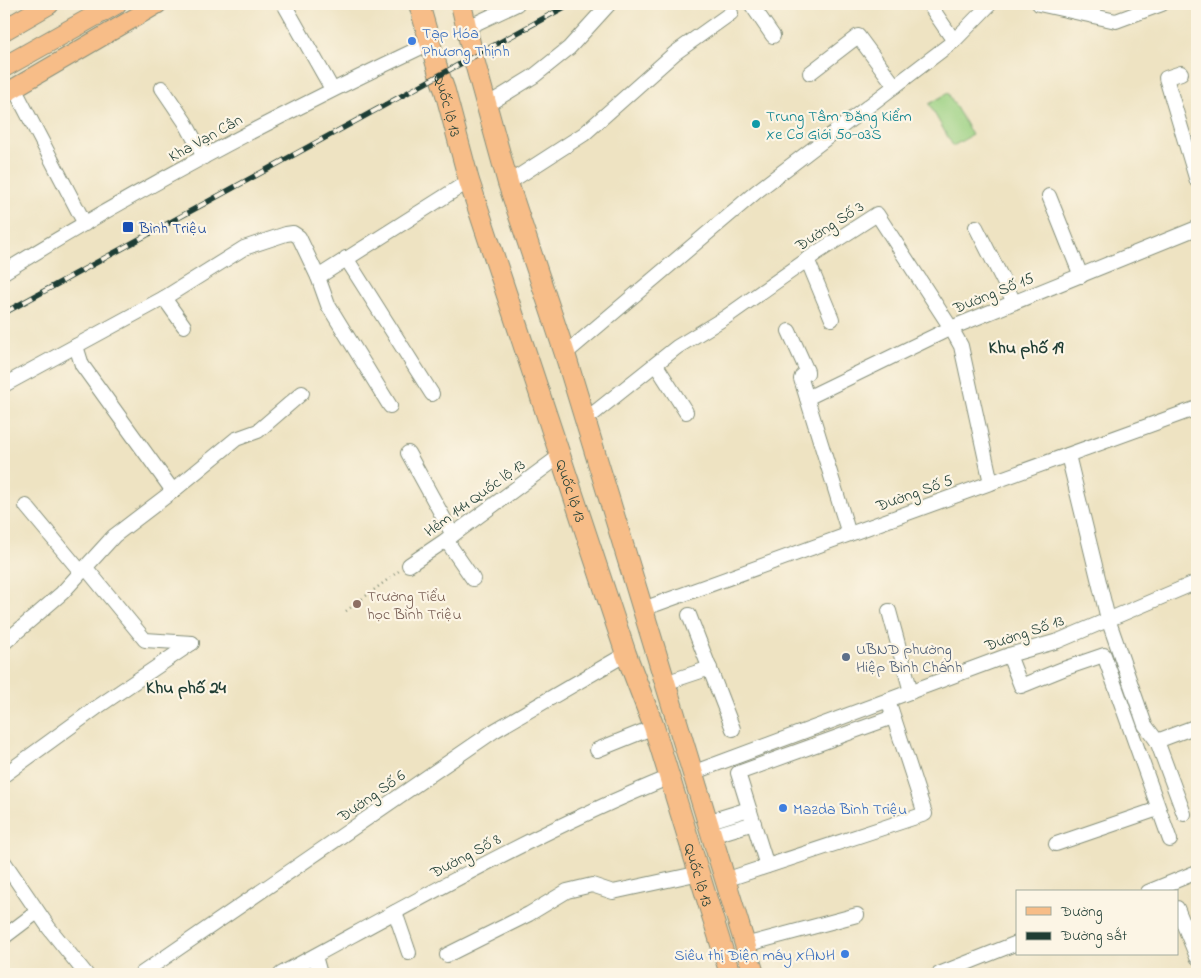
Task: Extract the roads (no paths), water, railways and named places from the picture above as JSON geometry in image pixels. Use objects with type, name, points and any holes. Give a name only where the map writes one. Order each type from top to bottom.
[{"type":"highway","points":[[4,30],[49,4]]},
{"type":"highway","points":[[4,67],[116,4]]},
{"type":"highway","name":"Quốc lộ 13","points":[[461,4],[508,183],[565,354],[754,974]]},
{"type":"highway","points":[[466,28],[472,4]]},
{"type":"highway","name":"Quốc lộ 13","points":[[418,7],[445,91],[469,180],[626,654],[654,727],[730,974]]},
{"type":"highway","points":[[720,942],[743,940]]},
{"type":"main road","points":[[9,91],[158,4]]},
{"type":"street","points":[[284,4],[332,89]]},
{"type":"street","points":[[466,28],[517,4]]},
{"type":"street","points":[[487,104],[534,76],[569,48],[609,4]]},
{"type":"street","points":[[751,4],[773,36]]},
{"type":"street","points":[[930,4],[954,41]]},
{"type":"street","points":[[565,354],[756,192],[954,41],[990,4]]},
{"type":"street","points":[[1039,4],[1116,21],[1162,4]]},
{"type":"street","points":[[508,183],[584,134],[675,54],[731,13]]},
{"type":"street","points":[[810,73],[858,36],[895,86]]},
{"type":"street","name":"Kha Vạn Cân","points":[[4,272],[204,157],[332,89],[430,43]]},
{"type":"street","points":[[1181,73],[1166,78],[1191,135],[1197,181]]},
{"type":"street","points":[[162,88],[186,122],[204,157]]},
{"type":"street","points":[[9,91],[85,224]]},
{"type":"street","points":[[318,277],[469,180]]},
{"type":"street","points":[[1049,196],[1080,276]]},
{"type":"street","name":"Đường Số 3","points":[[584,421],[677,347],[726,317],[877,214],[960,346],[991,483]]},
{"type":"street","points":[[976,227],[1014,302]]},
{"type":"street","name":"Đường Số 15","points":[[807,398],[950,328],[1197,228]]},
{"type":"street","points":[[4,385],[164,298],[244,248],[293,233],[299,237],[318,277],[328,306],[390,406]]},
{"type":"street","points":[[346,258],[432,394]]},
{"type":"street","points":[[807,260],[832,319]]},
{"type":"street","points":[[164,298],[184,326]]},
{"type":"street","points":[[789,331],[807,373],[801,378],[849,534]]},
{"type":"street","points":[[76,346],[82,365],[173,492]]},
{"type":"street","points":[[656,364],[686,412]]},
{"type":"street","points":[[4,643],[62,593],[114,536],[173,492],[236,439],[258,431],[302,393]]},
{"type":"street","name":"Đường Số 5","points":[[643,609],[1197,408]]},
{"type":"street","points":[[408,453],[449,538],[473,579]]},
{"type":"street","points":[[1068,454],[1108,619],[1145,725],[1157,741],[1184,814]]},
{"type":"street","name":"Hẻm 144 Quốc lộ 13","points":[[409,565],[449,538],[560,456]]},
{"type":"street","points":[[4,775],[96,708],[192,644],[145,640],[26,506]]},
{"type":"street","name":"Đường Số 13","points":[[692,773],[1009,656],[1058,641],[1197,582]]},
{"type":"street","points":[[889,611],[911,692]]},
{"type":"street","points":[[689,615],[733,729]]},
{"type":"street","name":"Đường Số 6","points":[[141,974],[494,731],[626,654]]},
{"type":"street","points":[[1009,656],[1021,686],[1104,655],[1170,840]]},
{"type":"street","points":[[665,682],[710,668]]},
{"type":"street","points":[[725,880],[925,814],[888,700]]},
{"type":"street","points":[[767,866],[738,773],[893,717]]},
{"type":"street","points":[[1157,741],[1197,726]]},
{"type":"street","points":[[597,750],[654,727]]},
{"type":"street","name":"Đường Số 8","points":[[281,974],[522,845],[617,799],[670,777]]},
{"type":"street","points":[[709,829],[749,809]]},
{"type":"street","points":[[1056,844],[1158,809]]},
{"type":"street","points":[[709,829],[754,824]]},
{"type":"street","points":[[4,862],[37,912],[86,974]]},
{"type":"street","points":[[1169,888],[1197,872]]},
{"type":"street","points":[[447,955],[529,914],[568,892],[592,885],[613,892],[700,873]]},
{"type":"street","points":[[1178,910],[1197,957]]},
{"type":"street","points":[[4,937],[37,912]]},
{"type":"street","points":[[395,912],[409,953]]},
{"type":"street","points":[[743,940],[857,915]]},
{"type":"street","points":[[940,974],[1016,944]]},
{"type":"street","points":[[315,956],[320,974]]},
{"type":"railway","points":[[4,313],[570,4]]},
{"type":"place","name":"Tạp Hóa Phương Thịnh","points":[[412,41]]},
{"type":"place","name":"Trung Tâm Đăng Kiểm Xe Cơ Giới 50-03S","points":[[756,124]]},
{"type":"place","name":"Bình Triệu","points":[[128,227]]},
{"type":"place","name":"Trường Tiểu học Bình Triệu","points":[[357,604]]},
{"type":"place","name":"UBND phường Hiệp Bình Chánh","points":[[846,657]]},
{"type":"place","name":"Mazda Bình Triệu","points":[[783,808]]},
{"type":"place","name":"Siêu thị Điện máy XANH","points":[[845,954]]},
{"type":"district","name":"Khu phố 19","points":[[1026,347]]},
{"type":"district","name":"Khu phố 24","points":[[186,687]]}]
